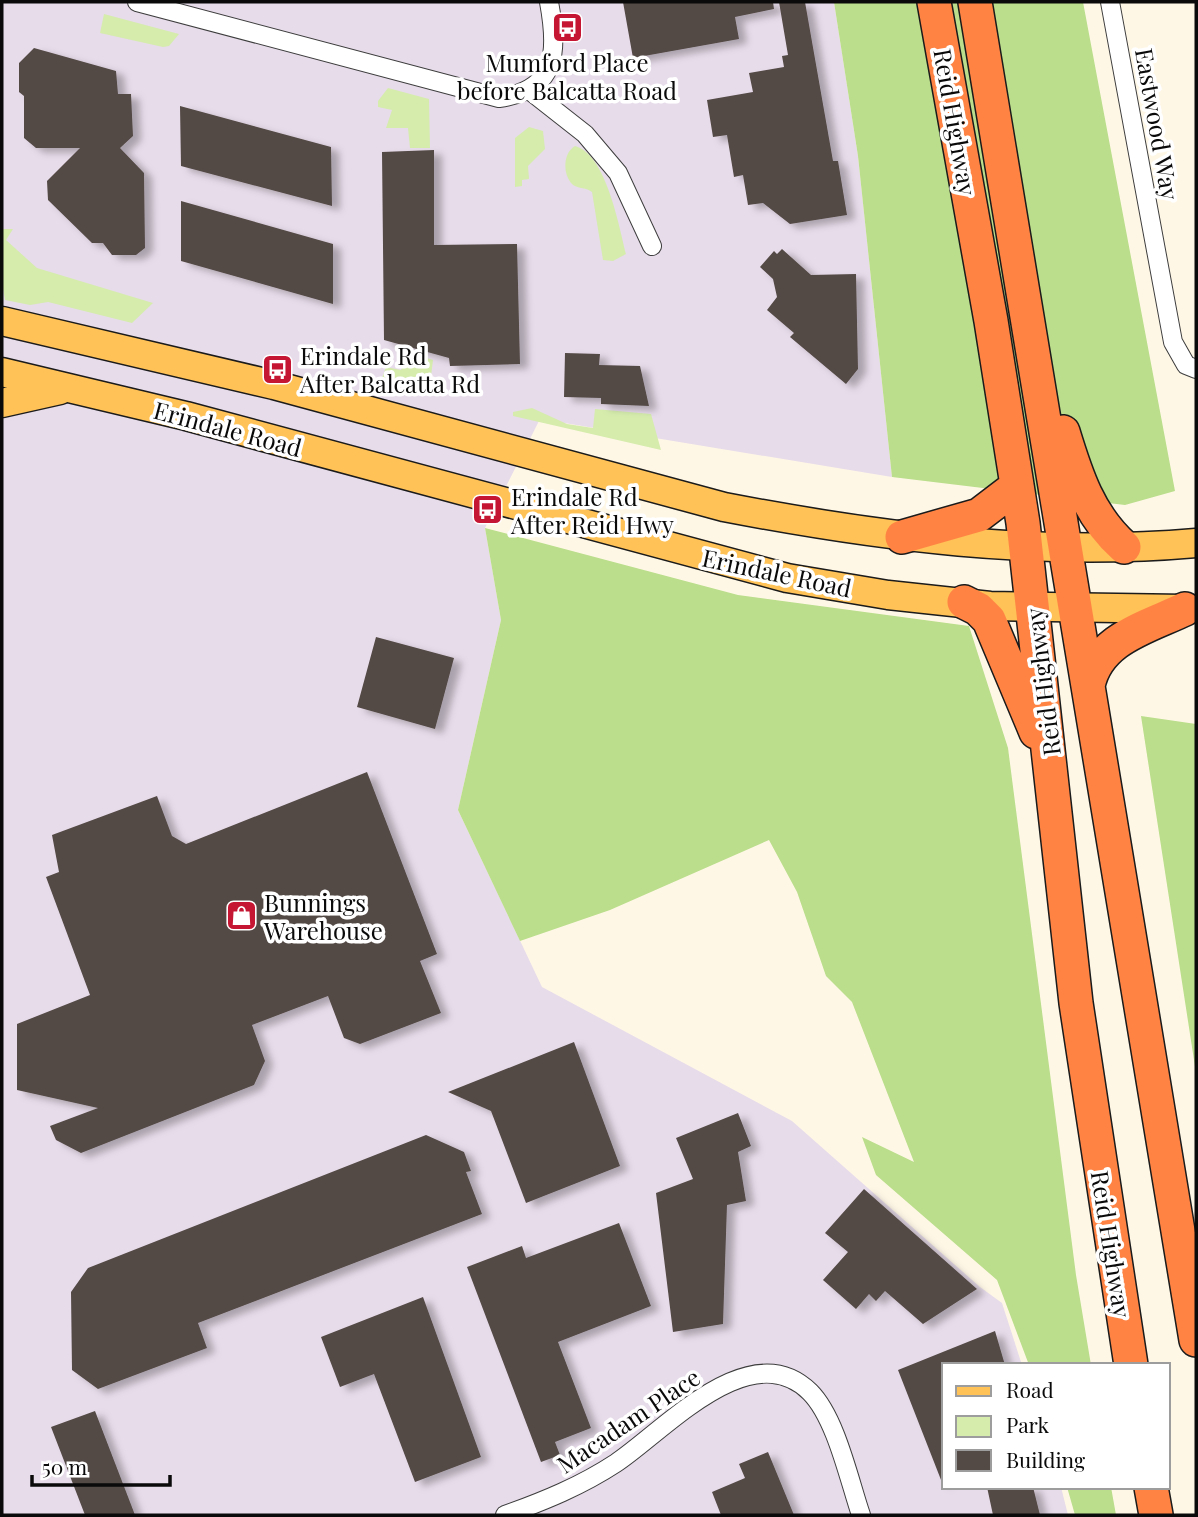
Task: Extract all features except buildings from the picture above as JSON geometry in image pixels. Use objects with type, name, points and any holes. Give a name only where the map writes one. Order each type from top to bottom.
[{"type":"highway","name":"Reid Highway","points":[[934,2],[989,307],[1026,546],[1076,1003],[1131,1363]]},
{"type":"highway","name":"Reid Highway","points":[[975,2],[1196,1340]]},
{"type":"highway","points":[[1028,316],[1079,485],[1107,533],[1124,547]]},
{"type":"highway","points":[[902,537],[979,515],[1017,486]]},
{"type":"highway","points":[[964,602],[978,609],[997,637],[1052,774]]},
{"type":"highway","points":[[1088,686],[1098,659],[1113,643],[1191,608]]},
{"type":"highway","points":[[1151,1489],[1156,1515]]},
{"type":"main road","name":"Erindale Road","points":[[2,321],[274,385],[724,507],[902,537],[1064,547],[1196,543]]},
{"type":"main road","name":"Erindale Road","points":[[2,372],[199,420],[787,578],[888,595],[964,602],[1034,606],[1191,608]]},
{"type":"main road","points":[[2,403],[70,389]]},
{"type":"street","points":[[136,2],[484,96],[510,97],[529,90],[547,73],[554,54],[549,2]]},
{"type":"street","name":"Eastwood Way","points":[[1110,2],[1172,342],[1186,365],[1196,369]]},
{"type":"street","points":[[529,90],[585,134],[618,173],[652,246]]},
{"type":"street","name":"Macadam Place","points":[[505,1515],[573,1490],[618,1462],[701,1397],[740,1378],[765,1374],[790,1380],[810,1392],[826,1415],[861,1515]]},
{"type":"shaded area","points":[[2,2],[834,2],[858,156],[892,477],[540,419],[485,528],[501,620],[458,810],[542,987],[792,1121],[980,1287],[1002,1303],[1021,1363],[942,1363],[942,1489],[1062,1489],[1068,1515],[2,1515]]},
{"type":"green space","points":[[834,2],[1083,2],[1175,491],[1125,505],[892,477],[858,156]]},
{"type":"green space","points":[[104,14],[179,34],[169,46],[163,47],[100,33]]},
{"type":"green space","points":[[388,88],[429,99],[430,148],[410,148],[408,128],[386,128],[392,110],[378,107],[378,101]]},
{"type":"green space","points":[[529,127],[543,131],[545,149],[528,166],[529,179],[522,180],[522,186],[515,187],[515,138]]},
{"type":"green space","points":[[575,146],[586,152],[595,162],[610,192],[626,254],[613,261],[603,260],[592,192],[573,185],[566,173],[568,153]]},
{"type":"green space","points":[[2,229],[13,229],[6,240],[37,268],[153,303],[132,323],[48,302],[30,305],[5,300],[2,283]]},
{"type":"green space","points":[[408,352],[433,360],[429,392],[382,378],[386,367],[401,370]]},
{"type":"green space","points":[[532,408],[567,424],[593,428],[595,409],[651,414],[661,450],[513,416],[513,412]]},
{"type":"green space","points":[[485,528],[738,595],[969,626],[1008,748],[1076,1275],[1091,1363],[1028,1363],[997,1280],[876,1175],[862,1137],[914,1162],[852,1002],[826,976],[797,892],[769,840],[610,910],[520,941],[458,810],[501,620]]},
{"type":"green space","points":[[1141,716],[1196,724],[1196,1073]]},
{"type":"green space","points":[[1068,1489],[1111,1489],[1116,1515],[1075,1515]]},
{"type":"place","name":"Mumford Place before Balcatta Road","points":[[567,28]]},
{"type":"place","name":"Erindale Rd After Balcatta Rd","points":[[277,369]]},
{"type":"place","name":"Erindale Rd After Reid Hwy","points":[[488,510]]},
{"type":"place","name":"Bunnings Warehouse","points":[[241,916]]}]
